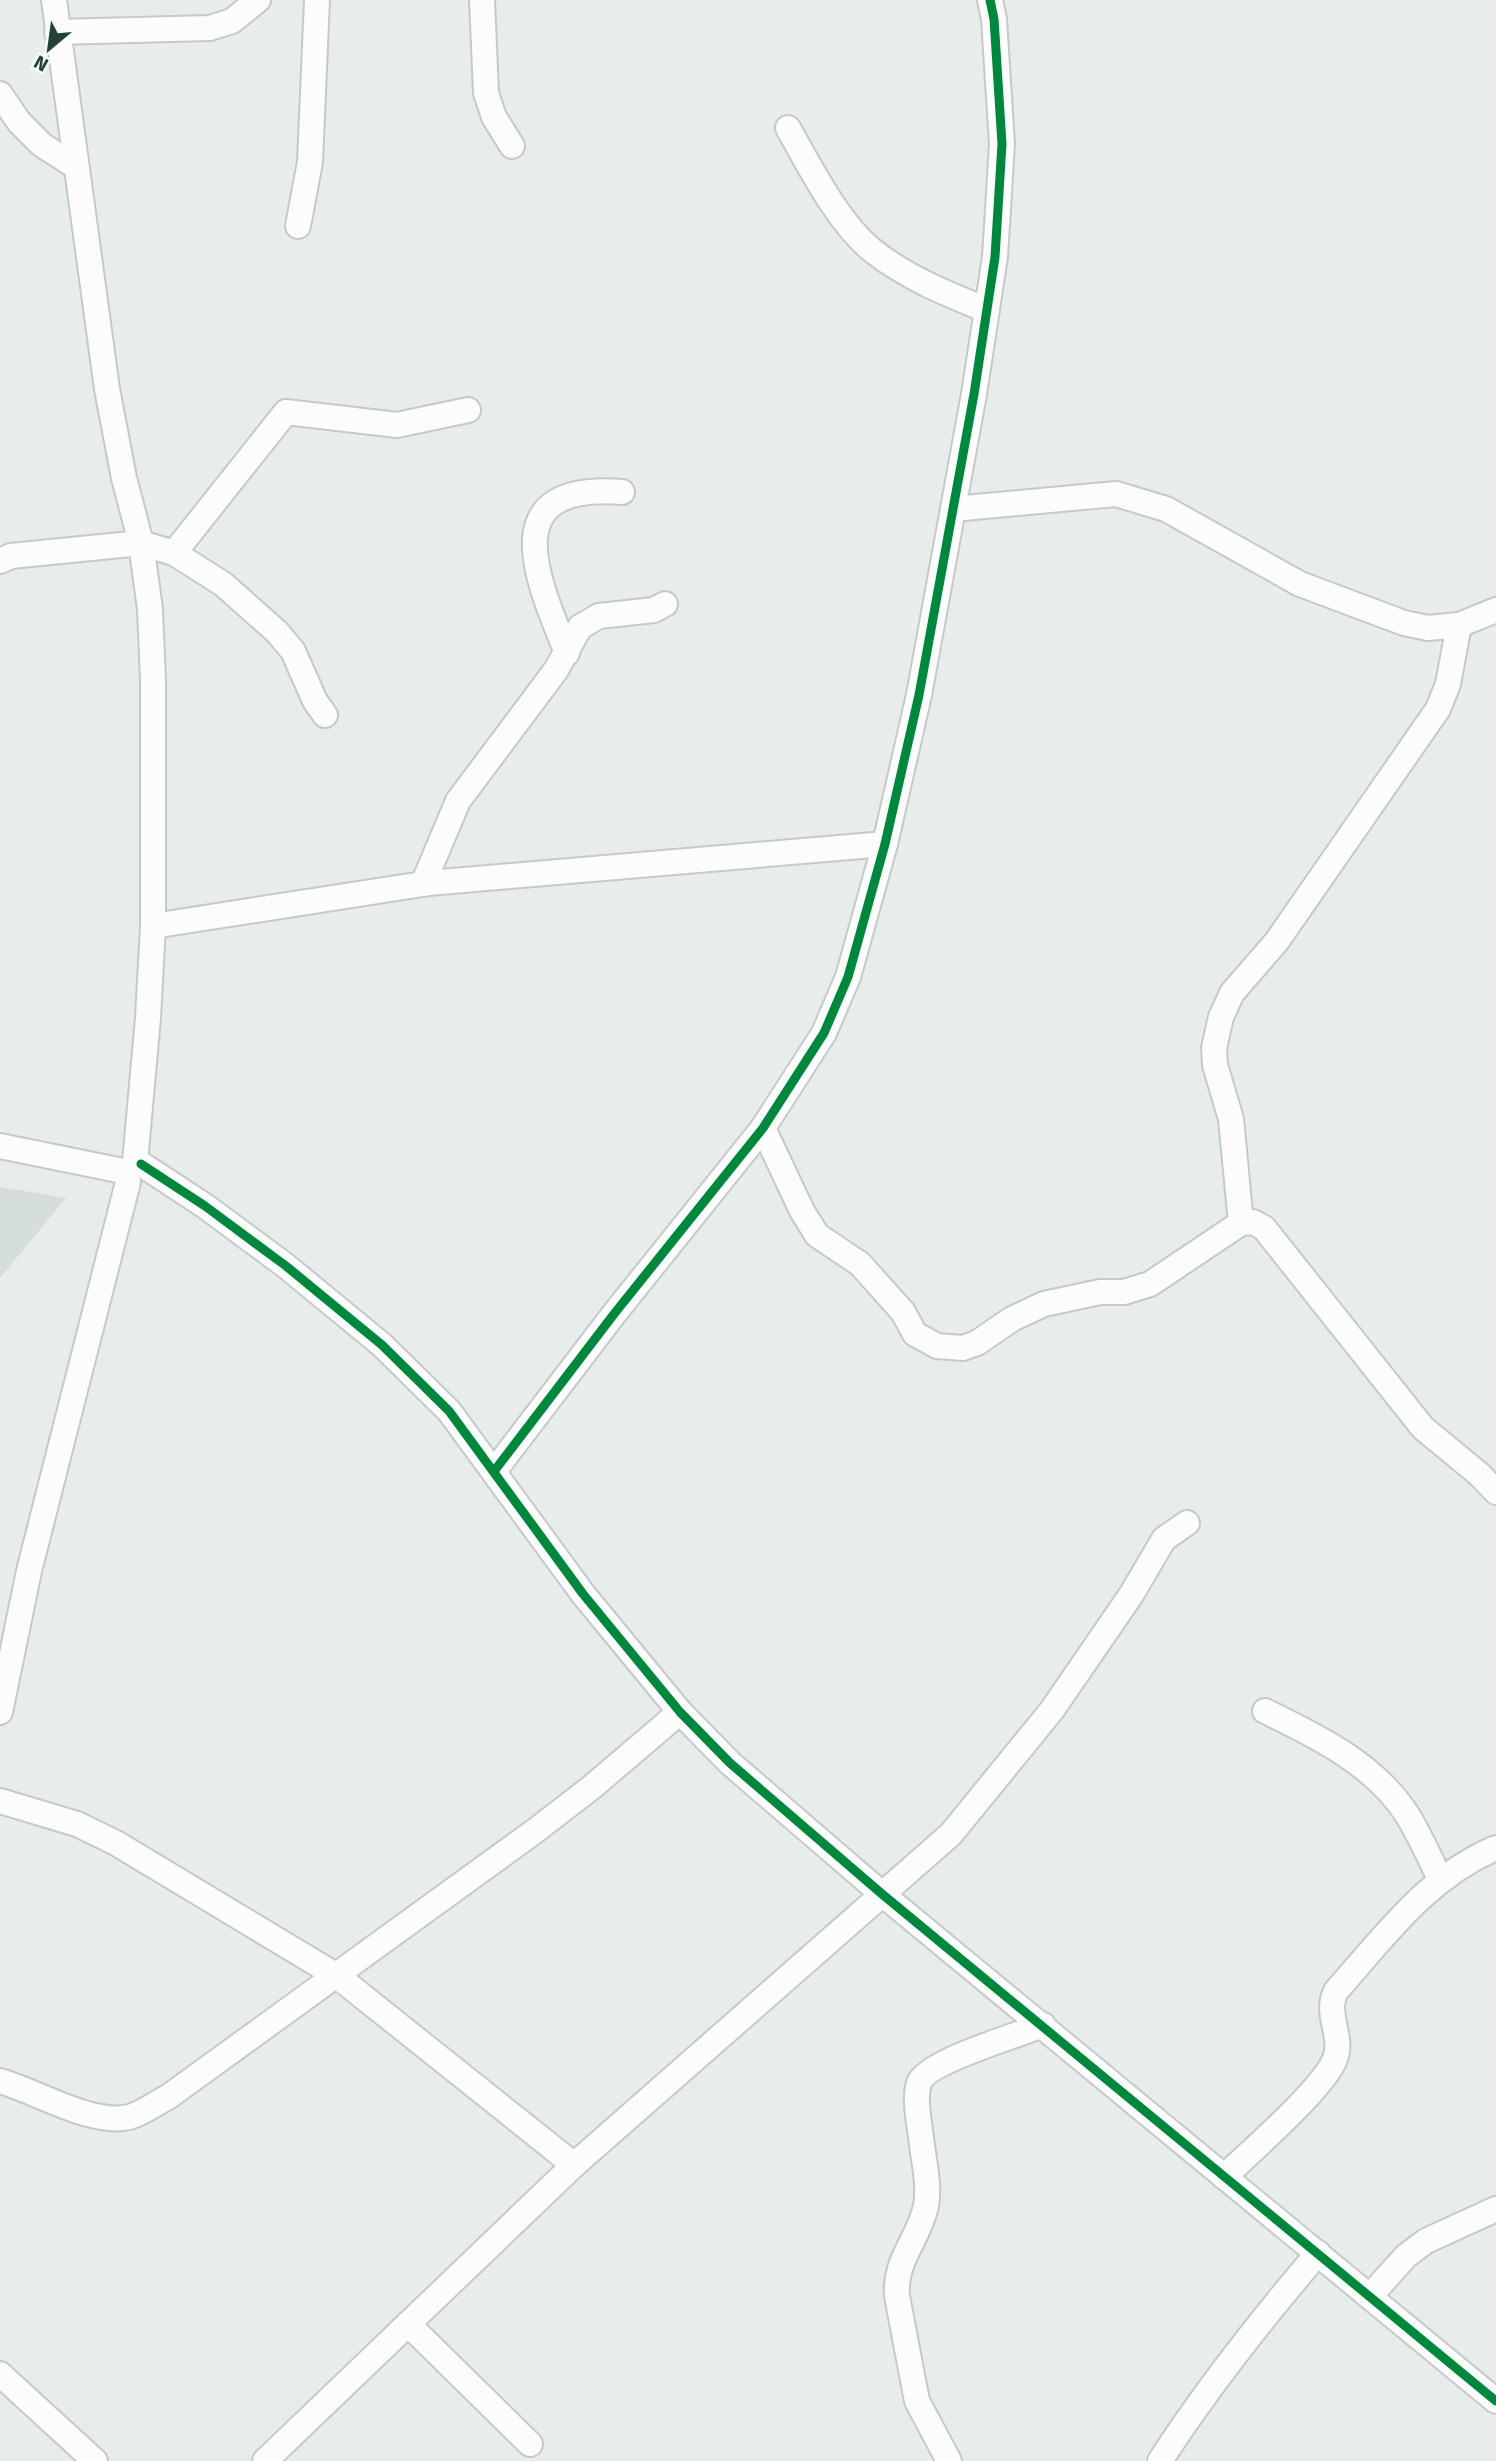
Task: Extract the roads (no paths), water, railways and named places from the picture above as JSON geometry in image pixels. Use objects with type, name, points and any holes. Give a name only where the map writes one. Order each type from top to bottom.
[{"type":"street","points":[[0,1712],[29,1571],[133,1173],[148,1018],[153,926],[153,680],[150,609],[141,543],[124,478],[107,389],[54,0]]},
{"type":"street","points":[[57,32],[210,29],[232,21],[257,0]]},
{"type":"street","points":[[298,226],[310,162],[317,0]]},
{"type":"street","points":[[482,0],[486,93],[494,117],[512,146]]},
{"type":"street","points":[[495,1470],[614,1314],[763,1128],[824,1033],[848,977],[885,844],[919,695],[995,257],[1002,144],[995,19],[989,0]]},
{"type":"street","points":[[0,94],[19,122],[42,145],[75,166]]},
{"type":"street","points":[[788,128],[847,222],[870,249],[929,286],[987,310]]},
{"type":"street","points":[[174,553],[286,412],[397,425],[468,410]]},
{"type":"street","points":[[567,653],[538,570],[533,541],[535,531],[546,510],[565,498],[597,490],[622,492]]},
{"type":"street","points":[[953,509],[1116,494],[1166,509],[1300,583],[1404,623],[1428,628],[1460,625],[1496,610]]},
{"type":"street","points":[[0,561],[11,556],[141,543],[174,553],[223,584],[277,632],[293,651],[315,701],[325,715]]},
{"type":"street","points":[[423,884],[458,801],[567,653],[580,627],[592,618],[654,610],[665,604]]},
{"type":"street","points":[[1241,1223],[1231,1119],[1215,1065],[1214,1048],[1221,1017],[1232,993],[1277,941],[1438,709],[1448,684],[1460,625]]},
{"type":"street","points":[[153,926],[423,884],[885,844]]},
{"type":"street","points":[[763,1128],[802,1211],[817,1235],[860,1264],[887,1293],[915,1334],[937,1346],[963,1348],[976,1343],[1012,1319],[1044,1304],[1100,1292],[1124,1292],[1150,1284],[1241,1223],[1253,1222],[1264,1228],[1423,1428],[1480,1475],[1496,1492]]},
{"type":"street","points":[[0,1146],[133,1173],[205,1206],[286,1266],[382,1345],[449,1410],[583,1594],[680,1712],[730,1763],[882,1894],[1496,2401]]},
{"type":"street","points":[[265,2461],[574,2165],[942,1842],[977,1805],[1060,1699],[1131,1595],[1164,1539],[1187,1523]]},
{"type":"street","points":[[1265,1711],[1323,1738],[1382,1786],[1406,1813],[1440,1879]]},
{"type":"street","points":[[0,2081],[82,2111],[111,2118],[130,2117],[168,2097],[535,1831],[592,1787],[680,1712]]},
{"type":"street","points":[[0,1801],[77,1824],[116,1843],[337,1976],[574,2165]]},
{"type":"street","points":[[1224,2177],[1307,2096],[1333,2065],[1337,2044],[1331,2001],[1336,1991],[1408,1908],[1440,1879],[1472,1858],[1496,1848]]},
{"type":"street","points":[[949,2461],[917,2401],[896,2288],[900,2264],[926,2204],[918,2111],[919,2082],[927,2072],[943,2063],[1043,2025]]},
{"type":"street","points":[[1370,2296],[1406,2256],[1426,2241],[1496,2209]]},
{"type":"street","points":[[1160,2461],[1263,2318],[1318,2253]]},
{"type":"street","points":[[408,2324],[530,2444]]},
{"type":"street","points":[[0,2374],[96,2461]]}]
